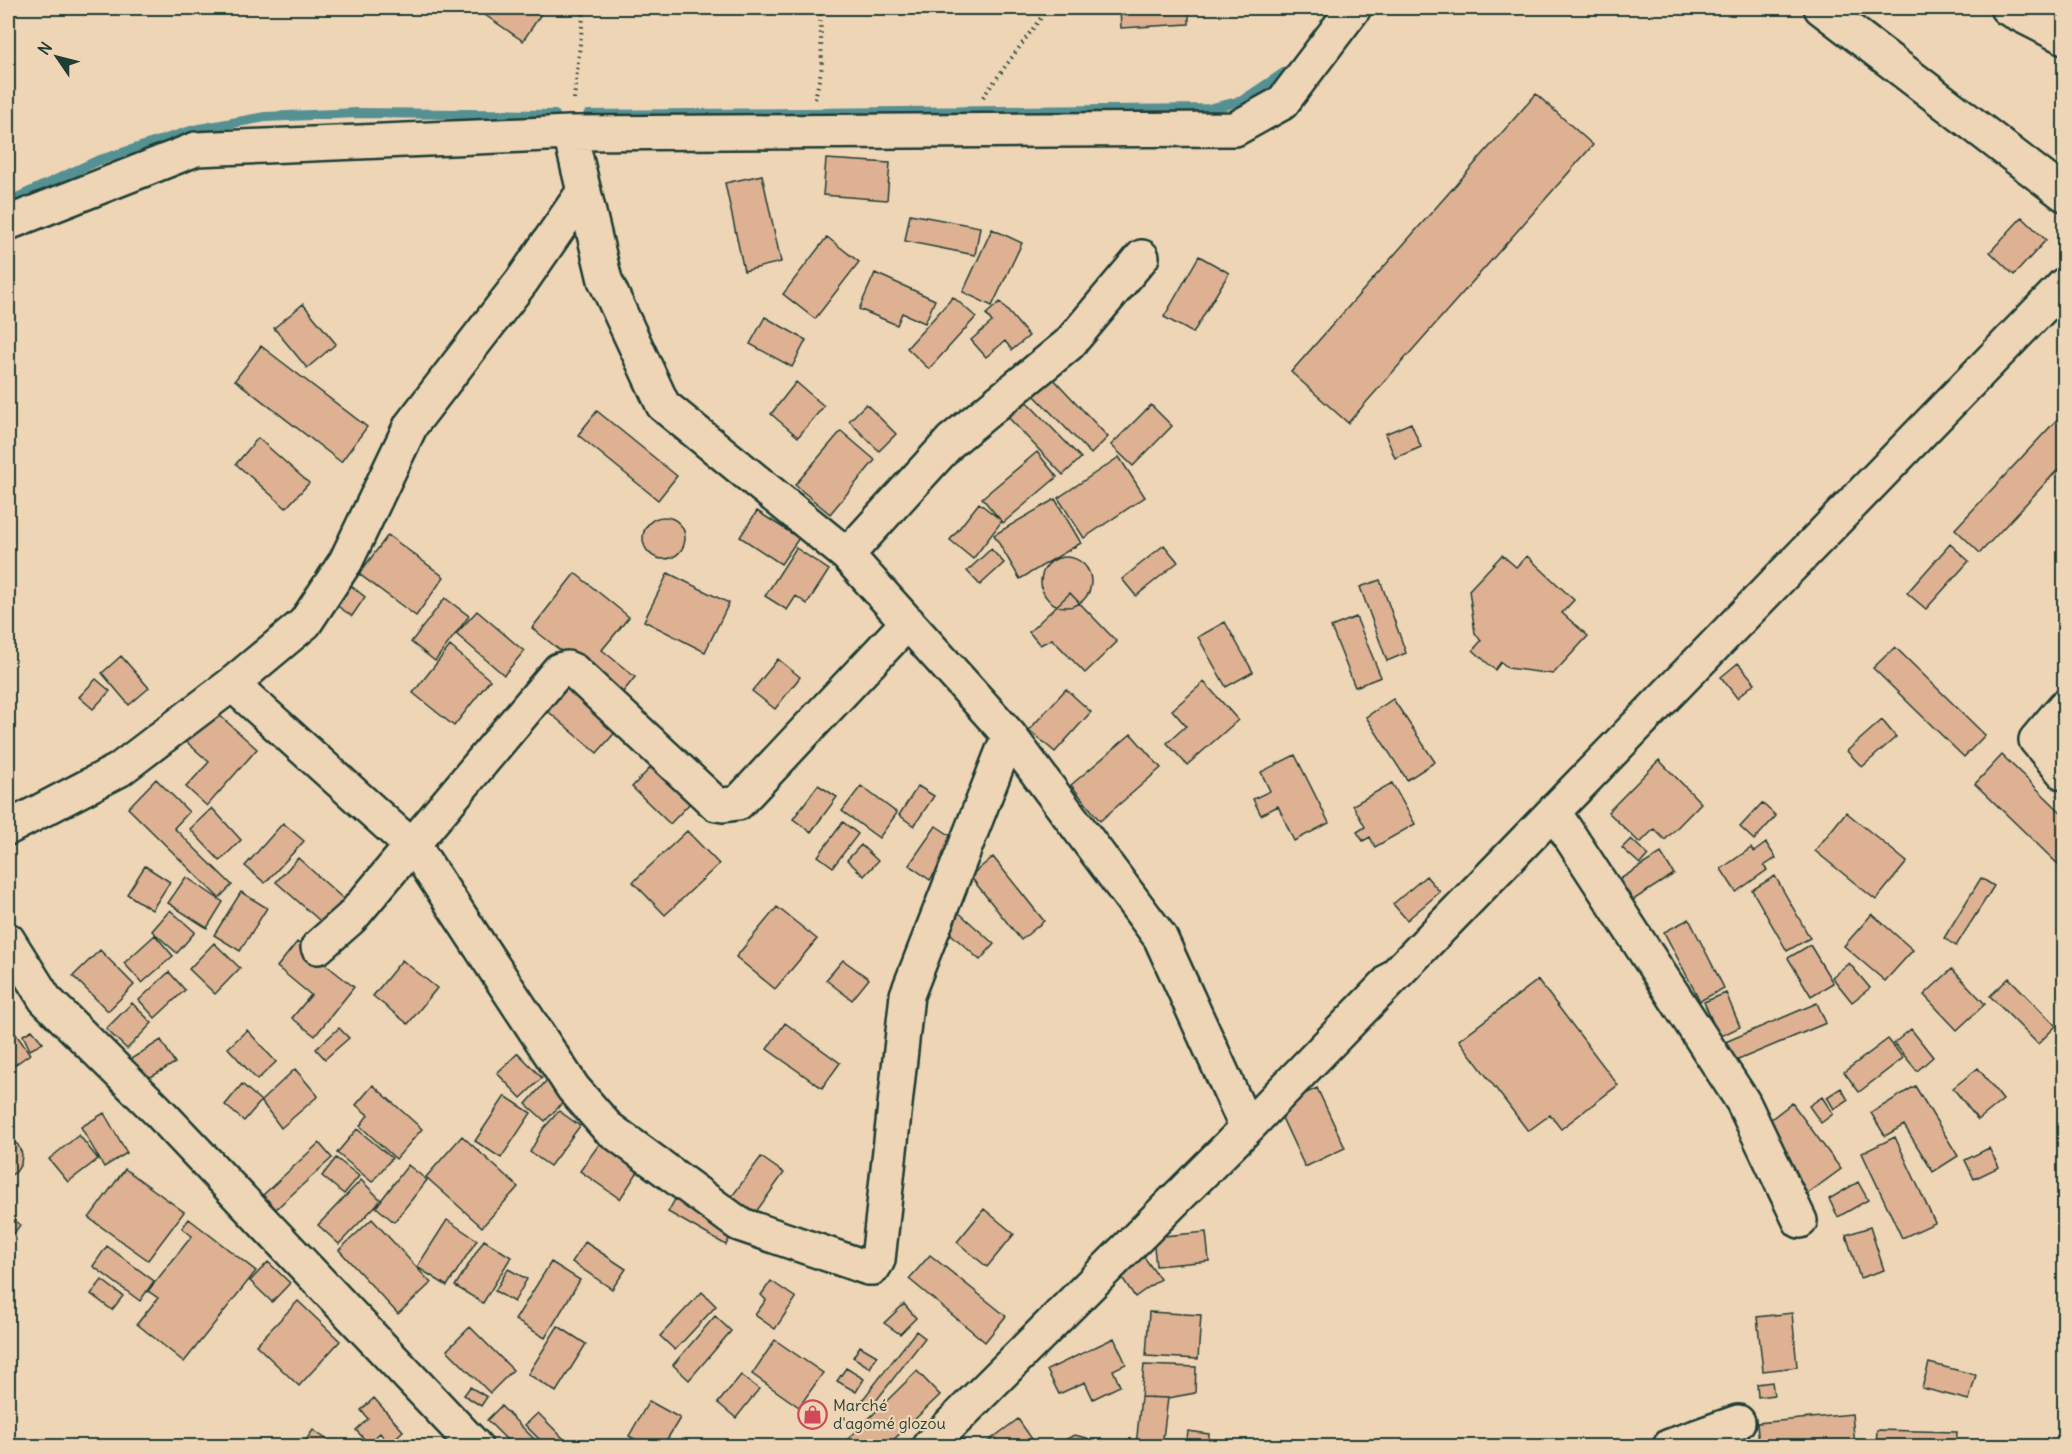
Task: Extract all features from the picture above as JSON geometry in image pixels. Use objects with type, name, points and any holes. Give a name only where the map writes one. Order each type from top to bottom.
[{"type":"street","points":[[8,223],[196,149],[570,133],[1235,129],[1282,102],[1354,8]]},
{"type":"street","points":[[1821,8],[2064,194]]},
{"type":"street","points":[[2007,8],[2064,37]]},
{"type":"street","points":[[570,133],[605,280],[663,405],[846,555],[1010,735],[1160,937],[1248,1128]]},
{"type":"street","points":[[8,828],[119,770],[232,684],[305,623],[346,561],[411,425],[522,281],[584,192]]},
{"type":"street","points":[[846,555],[951,441],[1069,344],[1142,256]]},
{"type":"street","points":[[929,1446],[1248,1128],[2064,285]]},
{"type":"street","points":[[318,947],[351,918],[559,670],[574,671],[716,804],[738,803],[908,622]]},
{"type":"street","points":[[232,684],[418,852],[573,1088],[607,1127],[738,1224],[868,1268],[873,1268],[878,1260],[907,994],[1010,735]]},
{"type":"street","points":[[2064,707],[2036,740],[2064,773]]},
{"type":"street","points":[[1554,812],[1743,1102],[1800,1221]]},
{"type":"street","points":[[8,940],[45,999],[165,1118],[476,1446]]},
{"type":"street","points":[[1670,1446],[1738,1422]]},
{"type":"path","points":[[570,133],[584,8]]},
{"type":"path","points":[[807,132],[822,66],[820,8]]},
{"type":"path","points":[[949,131],[980,102],[1048,8]]},
{"type":"building","points":[[482,8],[545,8],[523,41],[479,11]]},
{"type":"building","points":[[1120,8],[1189,8],[1189,24],[1121,28]]},
{"type":"building","points":[[1536,94],[1593,145],[1348,423],[1291,372]]},
{"type":"building","points":[[826,159],[890,163],[887,200],[823,195]]},
{"type":"building","points":[[762,175],[781,262],[744,271],[725,183]]},
{"type":"building","points":[[910,214],[980,227],[975,255],[905,241]]},
{"type":"building","points":[[2022,217],[2046,240],[2014,275],[1990,252]]},
{"type":"building","points":[[992,229],[1022,243],[992,306],[963,292]]},
{"type":"building","points":[[827,237],[859,262],[815,319],[783,294]]},
{"type":"building","points":[[1199,256],[1229,273],[1193,333],[1164,317]]},
{"type":"building","points":[[875,273],[935,300],[925,323],[902,313],[897,325],[859,309]]},
{"type":"building","points":[[953,297],[976,317],[929,369],[907,348]]},
{"type":"building","points":[[1000,302],[1029,336],[1012,350],[1005,341],[986,357],[971,340],[992,322],[986,314]]},
{"type":"building","points":[[303,304],[336,344],[307,368],[274,328]]},
{"type":"building","points":[[765,317],[806,340],[792,367],[750,344]]},
{"type":"building","points":[[261,346],[367,427],[341,462],[235,380]]},
{"type":"building","points":[[1048,373],[1108,437],[1091,454],[1030,391]]},
{"type":"building","points":[[796,382],[824,406],[798,437],[771,414]]},
{"type":"building","points":[[1023,398],[1081,458],[1063,475],[1006,415]]},
{"type":"building","points":[[866,404],[896,434],[879,451],[849,421]]},
{"type":"building","points":[[1151,405],[1172,426],[1133,466],[1111,445]]},
{"type":"building","points":[[597,411],[677,476],[658,500],[578,435]]},
{"type":"building","points":[[2064,412],[2064,463],[1980,553],[1955,529]]},
{"type":"building","points":[[1411,423],[1421,447],[1395,458],[1385,434]]},
{"type":"building","points":[[841,431],[875,460],[830,514],[795,485]]},
{"type":"building","points":[[258,438],[309,483],[286,508],[236,464]]},
{"type":"building","points":[[1037,452],[1057,477],[1003,523],[982,498]]},
{"type":"building","points":[[1119,457],[1145,497],[1084,538],[1058,498]]},
{"type":"building","points":[[1055,499],[1081,543],[1020,579],[994,535]]},
{"type":"building","points":[[979,503],[1002,521],[973,559],[950,540]]},
{"type":"building","points":[[757,511],[799,538],[781,564],[740,537]]},
{"type":"building","points":[[664,517],[672,518],[679,523],[684,530],[684,546],[679,553],[672,558],[664,559],[656,558],[649,553],[644,546],[643,538],[644,530],[649,523],[656,518]]},
{"type":"building","points":[[388,535],[444,577],[416,616],[359,574]]},
{"type":"building","points":[[1950,544],[1969,561],[1926,609],[1907,593]]},
{"type":"building","points":[[1164,545],[1178,562],[1136,596],[1122,579]]},
{"type":"building","points":[[796,548],[829,570],[807,604],[796,596],[787,610],[765,596]]},
{"type":"building","points":[[991,549],[1004,563],[980,585],[967,571]]},
{"type":"building","points":[[1502,555],[1516,567],[1527,556],[1574,600],[1562,613],[1588,636],[1553,674],[1508,668],[1501,662],[1495,670],[1473,650],[1481,641],[1475,633],[1469,590]]},
{"type":"building","points":[[1061,557],[1071,557],[1084,564],[1091,577],[1091,587],[1084,600],[1071,607],[1061,607],[1052,603],[1045,596],[1041,587],[1041,577],[1045,568],[1052,561]]},
{"type":"building","points":[[575,573],[629,617],[602,650],[635,677],[619,697],[532,628]]},
{"type":"building","points":[[668,573],[729,603],[705,652],[644,621]]},
{"type":"building","points":[[1380,580],[1406,653],[1387,661],[1360,587]]},
{"type":"building","points":[[350,585],[365,597],[352,616],[336,605]]},
{"type":"building","points":[[1070,593],[1117,642],[1085,673],[1052,639],[1040,645],[1029,632]]},
{"type":"building","points":[[445,598],[469,616],[435,661],[411,642]]},
{"type":"building","points":[[477,611],[524,651],[504,675],[456,634]]},
{"type":"building","points":[[1356,617],[1381,677],[1355,687],[1331,627]]},
{"type":"building","points":[[1225,622],[1253,672],[1226,687],[1198,637]]},
{"type":"building","points":[[450,646],[490,680],[454,726],[413,693]]},
{"type":"building","points":[[1895,647],[1985,735],[1964,757],[1873,668]]},
{"type":"building","points":[[121,656],[149,688],[129,705],[102,673]]},
{"type":"building","points":[[778,659],[800,677],[775,709],[752,691]]},
{"type":"building","points":[[1738,663],[1755,683],[1737,698],[1721,677]]},
{"type":"building","points":[[559,677],[619,728],[597,753],[537,702]]},
{"type":"building","points":[[96,679],[110,691],[93,709],[79,697]]},
{"type":"building","points":[[1204,682],[1238,720],[1187,765],[1167,743],[1186,726],[1172,710]]},
{"type":"building","points":[[1066,689],[1091,712],[1055,752],[1029,730]]},
{"type":"building","points":[[1393,699],[1435,762],[1407,780],[1366,717]]},
{"type":"building","points":[[208,705],[257,749],[207,806],[186,787],[209,762],[181,737]]},
{"type":"building","points":[[1882,720],[1896,737],[1862,767],[1847,751]]},
{"type":"building","points":[[1131,734],[1161,768],[1100,821],[1071,785]]},
{"type":"building","points":[[1295,755],[1329,823],[1294,841],[1278,806],[1261,815],[1253,799],[1270,791],[1261,772]]},
{"type":"building","points":[[2002,755],[2064,815],[2064,870],[1975,784]]},
{"type":"building","points":[[1659,760],[1701,803],[1665,840],[1654,829],[1640,843],[1608,812]]},
{"type":"building","points":[[654,764],[692,801],[670,824],[632,787]]},
{"type":"building","points":[[156,779],[189,812],[174,828],[232,885],[219,898],[128,808]]},
{"type":"building","points":[[1392,783],[1415,824],[1375,847],[1370,837],[1363,841],[1357,832],[1365,827],[1353,805]]},
{"type":"building","points":[[818,785],[837,797],[811,832],[793,819]]},
{"type":"building","points":[[861,786],[897,813],[879,838],[842,811]]},
{"type":"building","points":[[918,786],[934,796],[914,826],[899,815]]},
{"type":"building","points":[[1762,803],[1776,816],[1754,840],[1740,827]]},
{"type":"building","points":[[212,808],[241,840],[220,861],[190,829]]},
{"type":"building","points":[[1846,812],[1907,862],[1876,900],[1815,851]]},
{"type":"building","points":[[843,822],[858,834],[833,867],[818,856]]},
{"type":"building","points":[[283,823],[304,841],[265,883],[245,866]]},
{"type":"building","points":[[936,826],[957,840],[930,880],[909,865]]},
{"type":"building","points":[[687,831],[719,864],[665,915],[633,882]]},
{"type":"building","points":[[1631,839],[1648,855],[1640,864],[1622,848]]},
{"type":"building","points":[[1766,843],[1776,858],[1764,866],[1767,870],[1736,892],[1721,869],[1751,848],[1754,852]]},
{"type":"building","points":[[861,845],[878,861],[864,876],[847,860]]},
{"type":"building","points":[[1661,853],[1674,874],[1630,902],[1617,881]]},
{"type":"building","points":[[993,857],[1044,921],[1021,940],[970,876]]},
{"type":"building","points":[[298,858],[348,903],[327,927],[276,882]]},
{"type":"building","points":[[145,866],[170,882],[152,910],[127,894]]},
{"type":"building","points":[[1426,876],[1440,892],[1407,920],[1393,904]]},
{"type":"building","points":[[1775,876],[1810,938],[1787,951],[1752,890]]},
{"type":"building","points":[[186,877],[223,902],[207,928],[168,903]]},
{"type":"building","points":[[1981,878],[1994,886],[1956,946],[1944,938]]},
{"type":"building","points":[[241,892],[267,908],[240,951],[214,935]]},
{"type":"building","points":[[777,907],[817,939],[775,989],[736,957]]},
{"type":"building","points":[[170,910],[195,932],[177,953],[152,931]]},
{"type":"building","points":[[957,911],[994,944],[980,960],[943,927]]},
{"type":"building","points":[[1872,914],[1913,950],[1885,981],[1844,946]]},
{"type":"building","points":[[1689,919],[1724,988],[1700,1001],[1664,932]]},
{"type":"building","points":[[155,935],[173,956],[142,983],[124,963]]},
{"type":"building","points":[[297,942],[354,987],[315,1036],[292,1018],[311,995],[277,967]]},
{"type":"building","points":[[214,943],[240,968],[215,994],[189,969]]},
{"type":"building","points":[[1810,945],[1833,983],[1811,996],[1788,958]]},
{"type":"building","points":[[100,950],[134,985],[108,1011],[73,976]]},
{"type":"building","points":[[402,960],[437,988],[408,1024],[373,996]]},
{"type":"building","points":[[843,960],[869,979],[852,1000],[826,980]]},
{"type":"building","points":[[1849,963],[1870,988],[1852,1002],[1832,977]]},
{"type":"building","points":[[1952,969],[1985,1004],[1957,1030],[1924,995]]},
{"type":"building","points":[[169,972],[185,990],[155,1018],[139,1000]]},
{"type":"building","points":[[2009,978],[2056,1026],[2038,1044],[1990,996]]},
{"type":"building","points":[[1538,980],[1618,1085],[1561,1129],[1550,1115],[1528,1131],[1459,1040]]},
{"type":"building","points":[[1726,993],[1740,1027],[1719,1037],[1704,1002]]},
{"type":"building","points":[[132,1003],[152,1023],[127,1049],[106,1029]]},
{"type":"building","points":[[1817,1003],[1826,1023],[1731,1063],[1723,1043]]},
{"type":"building","points":[[8,1023],[30,1054],[9,1069],[8,1067]]},
{"type":"building","points":[[785,1023],[840,1063],[822,1088],[767,1049]]},
{"type":"building","points":[[339,1028],[349,1038],[325,1059],[316,1049]]},
{"type":"building","points":[[1911,1029],[1933,1057],[1917,1071],[1894,1043]]},
{"type":"building","points":[[32,1030],[43,1043],[30,1050],[23,1035]]},
{"type":"building","points":[[247,1030],[276,1062],[257,1080],[228,1048]]},
{"type":"building","points":[[1888,1039],[1903,1058],[1859,1092],[1844,1072]]},
{"type":"building","points":[[161,1040],[175,1063],[144,1081],[131,1059]]},
{"type":"building","points":[[518,1053],[542,1078],[521,1098],[497,1073]]},
{"type":"building","points":[[1978,1068],[2003,1100],[1978,1120],[1953,1088]]},
{"type":"building","points":[[295,1069],[318,1096],[281,1128],[261,1101]]},
{"type":"building","points":[[547,1080],[567,1098],[545,1121],[526,1104]]},
{"type":"building","points":[[242,1084],[261,1101],[244,1121],[225,1105]]},
{"type":"building","points":[[373,1085],[422,1129],[396,1159],[360,1126],[368,1115],[356,1105]]},
{"type":"building","points":[[1915,1086],[1958,1156],[1933,1172],[1904,1125],[1885,1136],[1871,1113]]},
{"type":"building","points":[[1317,1088],[1345,1148],[1305,1167],[1277,1107]]},
{"type":"building","points":[[1841,1088],[1848,1100],[1834,1109],[1827,1097]]},
{"type":"building","points":[[505,1096],[531,1113],[501,1158],[475,1141]]},
{"type":"building","points":[[1822,1097],[1833,1114],[1821,1123],[1809,1106]]},
{"type":"building","points":[[1792,1103],[1841,1169],[1807,1194],[1758,1129]]},
{"type":"building","points":[[559,1111],[580,1126],[550,1166],[530,1152],[543,1129]]},
{"type":"building","points":[[104,1113],[127,1153],[104,1167],[81,1127]]},
{"type":"building","points":[[357,1129],[392,1158],[372,1182],[337,1153]]},
{"type":"building","points":[[79,1135],[98,1159],[68,1182],[49,1159]]},
{"type":"building","points":[[462,1136],[518,1187],[482,1227],[426,1177]]},
{"type":"building","points":[[8,1137],[18,1145],[22,1154],[21,1164],[16,1172],[8,1177]]},
{"type":"building","points":[[1895,1137],[1935,1223],[1902,1238],[1862,1153]]},
{"type":"building","points":[[319,1143],[332,1158],[276,1209],[263,1195]]},
{"type":"building","points":[[600,1143],[639,1170],[620,1199],[580,1171]]},
{"type":"building","points":[[1989,1148],[1999,1167],[1974,1179],[1965,1160]]},
{"type":"building","points":[[761,1157],[784,1173],[753,1216],[730,1199]]},
{"type":"building","points":[[336,1158],[359,1176],[344,1194],[322,1176]]},
{"type":"building","points":[[408,1165],[427,1180],[394,1222],[376,1207]]},
{"type":"building","points":[[125,1169],[184,1212],[148,1260],[89,1218]]},
{"type":"building","points":[[361,1180],[381,1200],[339,1244],[318,1225]]},
{"type":"building","points":[[1858,1182],[1868,1200],[1838,1217],[1829,1199]]},
{"type":"building","points":[[678,1194],[736,1226],[726,1245],[668,1212]]},
{"type":"building","points":[[984,1209],[1014,1234],[987,1267],[957,1242]]},
{"type":"building","points":[[8,1215],[20,1225],[8,1242]]},
{"type":"building","points":[[189,1219],[256,1271],[184,1362],[137,1324],[158,1298],[148,1291],[192,1236],[182,1228]]},
{"type":"building","points":[[372,1219],[431,1283],[398,1314],[339,1250]]},
{"type":"building","points":[[447,1220],[477,1240],[447,1286],[417,1267]]},
{"type":"building","points":[[1870,1227],[1884,1270],[1860,1278],[1846,1235]]},
{"type":"building","points":[[1206,1232],[1209,1261],[1156,1266],[1153,1237]]},
{"type":"building","points":[[484,1240],[511,1257],[483,1303],[455,1286]]},
{"type":"building","points":[[585,1242],[626,1269],[612,1289],[572,1262]]},
{"type":"building","points":[[107,1246],[154,1281],[140,1301],[93,1266]]},
{"type":"building","points":[[1141,1253],[1160,1279],[1135,1297],[1117,1270]]},
{"type":"building","points":[[930,1255],[1006,1316],[985,1342],[909,1279]]},
{"type":"building","points":[[268,1262],[290,1283],[272,1302],[250,1281]]},
{"type":"building","points":[[551,1262],[580,1280],[545,1338],[515,1320]]},
{"type":"building","points":[[508,1269],[527,1279],[514,1302],[495,1291]]},
{"type":"building","points":[[102,1280],[123,1296],[112,1310],[91,1294]]},
{"type":"building","points":[[771,1281],[796,1298],[775,1329],[755,1315],[766,1300],[761,1295]]},
{"type":"building","points":[[702,1292],[716,1306],[675,1350],[660,1336]]},
{"type":"building","points":[[298,1301],[340,1341],[299,1386],[256,1345]]},
{"type":"building","points":[[904,1304],[916,1318],[900,1334],[884,1323]]},
{"type":"building","points":[[1149,1312],[1201,1315],[1198,1359],[1146,1356]]},
{"type":"building","points":[[1792,1313],[1797,1367],[1763,1371],[1757,1317]]},
{"type":"building","points":[[715,1316],[731,1331],[689,1380],[673,1365]]},
{"type":"building","points":[[558,1326],[586,1344],[556,1392],[528,1374]]},
{"type":"building","points":[[470,1327],[513,1370],[490,1393],[447,1350]]},
{"type":"building","points":[[916,1331],[925,1338],[872,1406],[863,1399]]},
{"type":"building","points":[[1114,1338],[1126,1364],[1113,1370],[1120,1386],[1093,1399],[1085,1382],[1059,1394],[1047,1370]]},
{"type":"building","points":[[775,1340],[823,1373],[799,1407],[752,1374]]},
{"type":"building","points":[[860,1346],[877,1356],[870,1368],[853,1357]]},
{"type":"building","points":[[1929,1363],[1976,1375],[1969,1400],[1922,1388]]},
{"type":"building","points":[[1144,1365],[1196,1367],[1195,1393],[1168,1398],[1141,1397]]},
{"type":"building","points":[[846,1368],[864,1379],[856,1392],[837,1381]]},
{"type":"building","points":[[917,1371],[940,1395],[887,1446],[842,1445]]},
{"type":"building","points":[[741,1375],[759,1389],[736,1418],[718,1403]]},
{"type":"building","points":[[1772,1382],[1774,1395],[1758,1397],[1757,1384]]},
{"type":"building","points":[[470,1387],[487,1397],[481,1406],[464,1395]]},
{"type":"building","points":[[1141,1397],[1168,1398],[1162,1446],[1136,1446]]},
{"type":"building","points":[[374,1398],[403,1431],[389,1444],[380,1433],[368,1443],[356,1430],[368,1419],[361,1410]]},
{"type":"building","points":[[649,1401],[680,1418],[663,1446],[647,1446],[629,1436]]},
{"type":"building","points":[[501,1406],[541,1446],[513,1446],[487,1420]]},
{"type":"building","points":[[538,1413],[571,1446],[546,1446],[525,1425]]},
{"type":"building","points":[[1852,1414],[1855,1446],[1759,1446],[1757,1423]]},
{"type":"building","points":[[1018,1419],[1032,1439],[1023,1446],[982,1446]]},
{"type":"building","points":[[313,1430],[336,1446],[302,1446]]},
{"type":"building","points":[[1877,1430],[1957,1432],[1956,1446],[1876,1446]]},
{"type":"building","points":[[1188,1431],[1209,1434],[1208,1446],[1186,1446]]},
{"type":"building","points":[[1074,1435],[1087,1438],[1094,1446],[1059,1446]]},
{"type":"waterway","points":[[2052,8],[2064,14]]},
{"type":"waterway","points":[[588,115],[1208,109],[1242,101],[1293,67]]},
{"type":"waterway","points":[[8,202],[97,161],[194,130],[265,117],[357,113],[555,115]]},
{"type":"place","name":"Marché d'agomé glozou","points":[[812,1414]]}]
